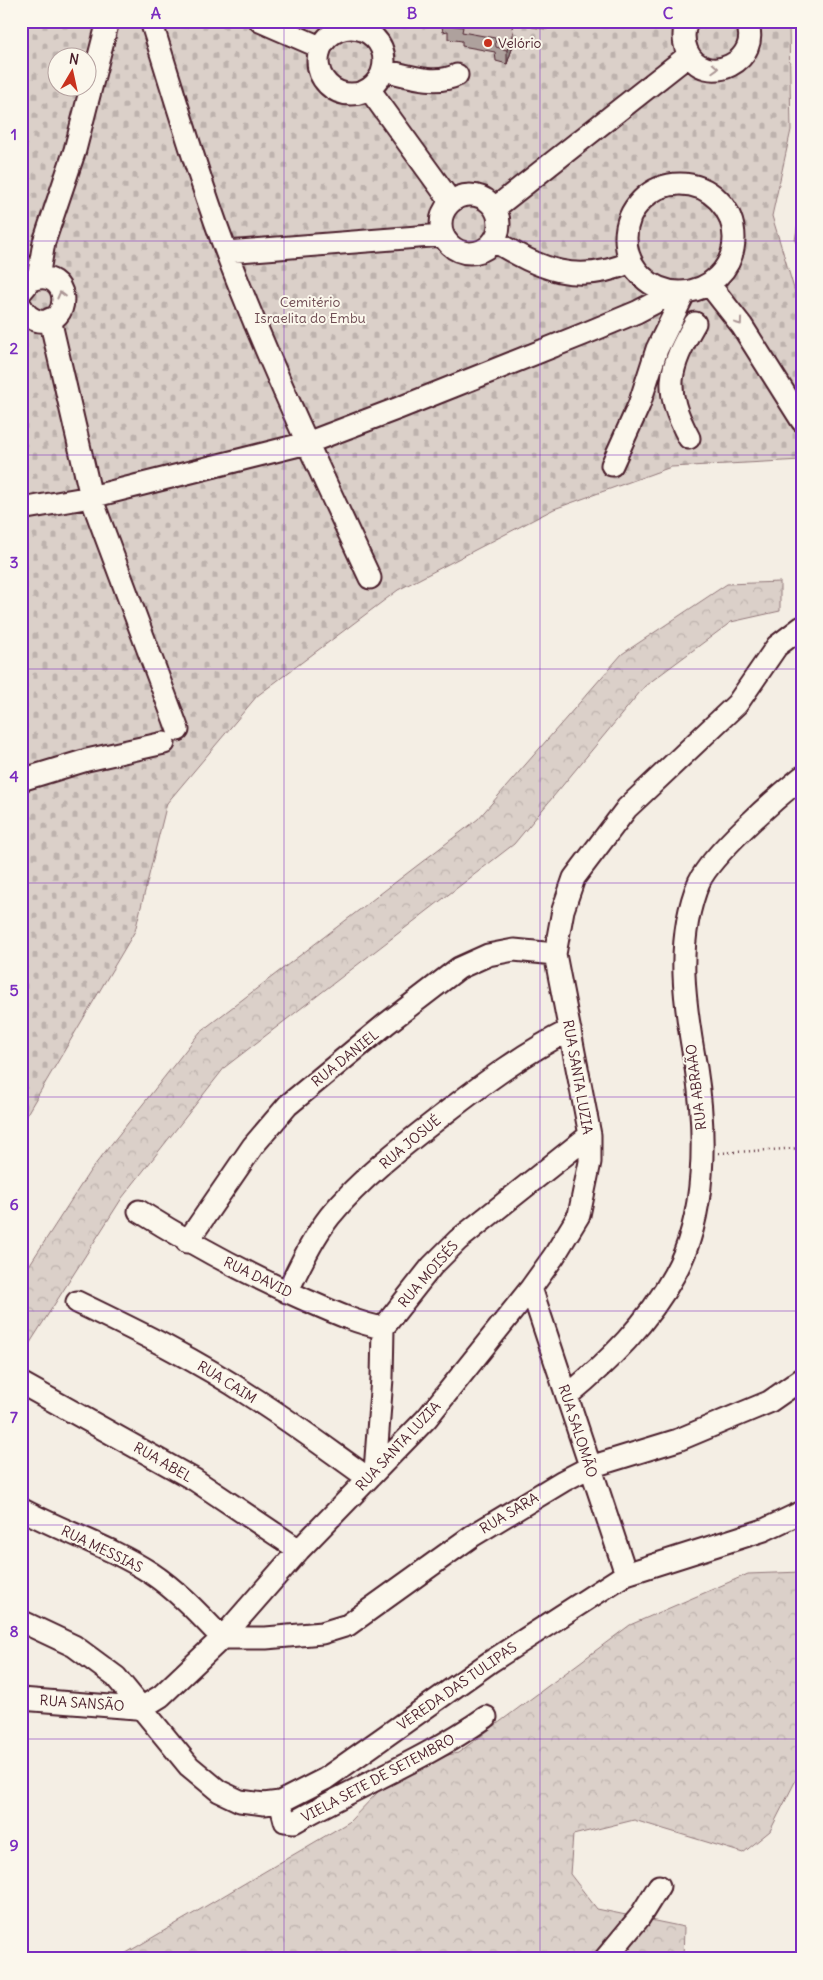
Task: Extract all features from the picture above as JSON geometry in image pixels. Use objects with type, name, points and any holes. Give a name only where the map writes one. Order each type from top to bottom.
[{"type":"street","points":[[38,278],[44,242],[75,150],[108,21]]},
{"type":"street","points":[[151,21],[227,252],[307,443],[370,578]]},
{"type":"street","points":[[260,21],[320,47]]},
{"type":"street","points":[[688,21],[684,36],[689,55],[698,64],[710,69],[722,69],[734,65],[742,58],[748,49],[750,38],[749,23]]},
{"type":"street","points":[[338,25],[360,29],[374,37],[382,50],[383,70],[378,80],[369,89],[349,94],[329,86],[322,78],[318,68],[317,57],[320,47],[338,25]]},
{"type":"street","points":[[495,208],[689,55]]},
{"type":"street","points":[[383,70],[432,80],[448,79],[457,75]]},
{"type":"street","points":[[369,89],[451,202]]},
{"type":"street","points":[[21,509],[91,496],[307,443],[584,334],[680,292],[709,284],[722,272],[731,257],[735,240],[733,223],[725,207],[713,194],[696,185],[678,183],[661,186],[645,195],[633,209],[626,226],[625,244],[631,262],[642,276],[657,287],[680,292]]},
{"type":"street","points":[[469,194],[488,201],[495,208],[499,224],[494,241],[480,251],[462,252],[454,248],[443,235],[441,217],[451,202],[469,194]]},
{"type":"street","points":[[227,252],[443,235]]},
{"type":"street","points":[[494,241],[538,266],[564,273],[592,274],[611,270],[631,262]]},
{"type":"street","points":[[21,292],[26,284],[38,278],[45,278],[58,284],[64,297],[61,310],[50,319],[36,320],[29,317],[21,306]]},
{"type":"street","points":[[709,284],[742,326],[802,421]]},
{"type":"street","points":[[612,464],[639,406],[657,349],[680,292]]},
{"type":"street","points":[[21,780],[171,737],[91,496],[50,319]]},
{"type":"street","points":[[689,438],[676,413],[672,392],[672,375],[675,361],[694,323]]},
{"type":"street","name":"RUA SANTA LUZIA","points":[[222,1638],[299,1550],[427,1418],[531,1288],[554,1256],[579,1215],[590,1162],[590,1135],[555,954],[563,910],[574,878],[627,808],[737,704],[777,646],[802,627]]},
{"type":"street","name":"RUA ABRAÃO","points":[[567,1396],[616,1353],[640,1325],[675,1274],[695,1216],[701,1187],[703,1154],[696,1073],[684,988],[683,963],[690,909],[700,880],[713,862],[802,777]]},
{"type":"street","name":"RUA DANIEL","points":[[187,1242],[253,1146],[288,1105],[421,997],[459,968],[488,955],[514,950],[555,954]]},
{"type":"street","name":"RUA JOSUÉ","points":[[287,1292],[308,1250],[330,1216],[358,1186],[408,1142],[499,1072],[542,1044],[570,1030]]},
{"type":"street","name":"RUA MOISÉS","points":[[384,1328],[427,1272],[458,1240],[590,1135]]},
{"type":"street","name":"RUA DAVID","points":[[139,1211],[187,1242],[287,1292],[365,1325],[384,1328]]},
{"type":"street","name":"RUA SALOMÃO","points":[[531,1288],[626,1574]]},
{"type":"street","name":"RUA CAIM","points":[[77,1302],[157,1341],[206,1368],[252,1396],[371,1475]]},
{"type":"street","points":[[371,1475],[382,1378],[384,1328]]},
{"type":"street","name":"RUA SARA","points":[[222,1638],[266,1638],[322,1632],[348,1625],[472,1536],[590,1467],[678,1440],[769,1402],[802,1379]]},
{"type":"street","name":"RUA ABEL","points":[[21,1383],[196,1480],[299,1550]]},
{"type":"street","name":"RUA MESSIAS","points":[[21,1509],[110,1550],[152,1574],[192,1607],[222,1638]]},
{"type":"street","name":"VEREDA DAS TULIPAS","points":[[21,1620],[74,1646],[116,1677],[143,1707],[189,1766],[219,1791],[240,1801],[280,1802],[325,1779],[490,1662],[626,1574],[764,1530],[802,1512]]},
{"type":"street","points":[[143,1707],[161,1696],[222,1638]]},
{"type":"street","name":"RUA SANSÃO","points":[[21,1699],[143,1707]]},
{"type":"street","name":"VIELA SETE DE SETEMBRO","points":[[280,1802],[283,1819],[294,1822],[375,1778],[419,1759],[457,1737],[486,1717]]},
{"type":"street","points":[[604,1959],[639,1918],[660,1886]]},
{"type":"path","points":[[703,1154],[802,1148]]},
{"type":"green space","name":"Cemitério Israelita do Embu","points":[[21,21],[792,21],[789,27],[791,130],[772,216],[802,315],[802,460],[671,467],[554,509],[398,590],[257,696],[167,803],[135,931],[21,1124]]},
{"type":"green space","points":[[802,196],[802,251],[795,241]]},
{"type":"green space","points":[[780,582],[780,611],[731,622],[645,686],[514,844],[225,1067],[122,1198],[21,1357],[21,1278],[90,1171],[200,1032],[478,819],[622,654],[727,584]]},
{"type":"green space","points":[[802,1572],[802,1768],[770,1831],[743,1853],[634,1820],[573,1835],[570,1874],[597,1909],[684,1927],[683,1959],[116,1959],[349,1822],[406,1763],[458,1753],[630,1625],[748,1574]]},
{"type":"building","points":[[448,21],[511,21],[513,32],[507,50],[496,47],[495,38],[462,32],[463,27],[448,25]]},
{"type":"place","name":"Velório","points":[[488,43]]}]
